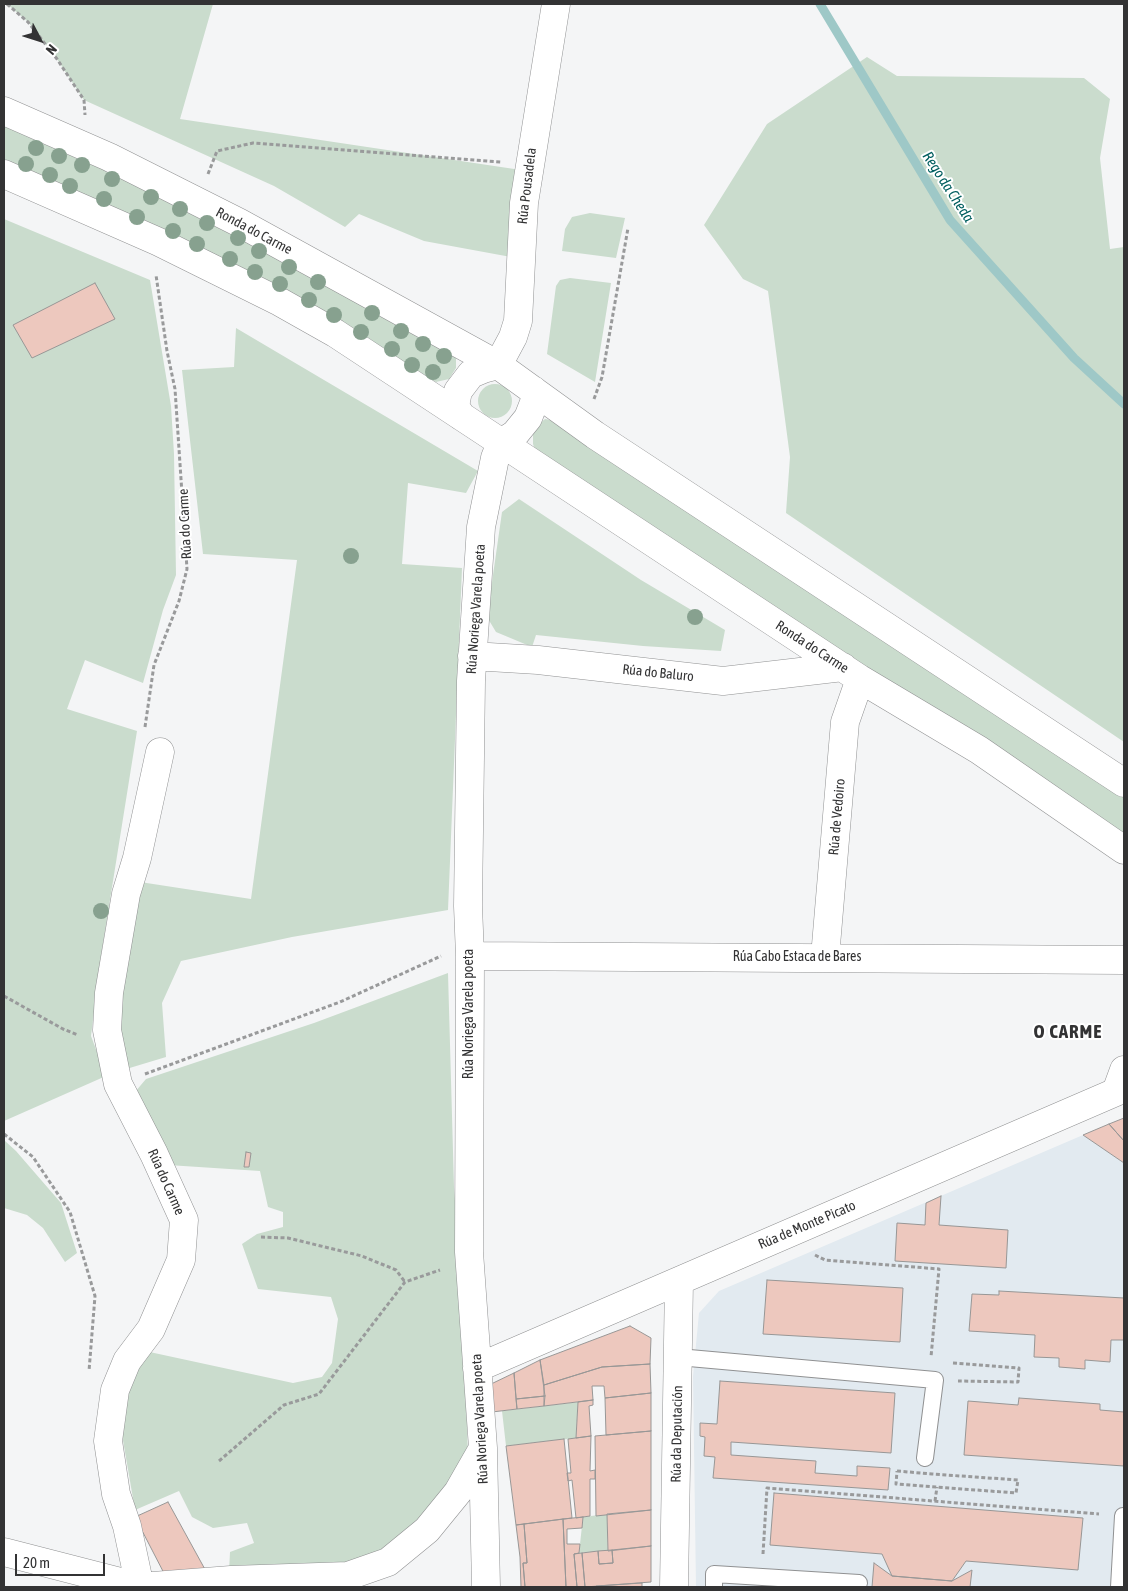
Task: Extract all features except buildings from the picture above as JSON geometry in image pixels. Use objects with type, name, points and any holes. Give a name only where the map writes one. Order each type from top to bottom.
[{"type":"street","name":"Rúa Pousadela","points":[[498,365],[513,337],[518,321],[521,236],[529,164],[556,4]]},
{"type":"street","name":"Ronda do Carme","points":[[4,112],[109,157],[240,223],[498,365],[595,435],[1124,783]]},
{"type":"street","name":"Ronda do Carme","points":[[4,174],[159,242],[280,302],[335,333],[851,673],[979,750],[1124,850]]},
{"type":"street","points":[[461,416],[456,406],[458,391],[471,374],[498,365]]},
{"type":"street","points":[[501,443],[515,434],[528,418],[535,400],[533,390]]},
{"type":"street","name":"Rúa Noriega Varela poeta","points":[[486,1587],[483,1448],[470,1261],[470,950],[468,906],[472,656],[481,527],[495,458],[501,443]]},
{"type":"street","name":"Rúa do Baluro","points":[[472,656],[538,660],[723,680],[851,673]]},
{"type":"street","name":"Rúa de Vedoiro","points":[[826,957],[845,722],[851,673]]},
{"type":"street","name":"Rúa do Carme","points":[[140,1587],[127,1526],[116,1494],[108,1441],[115,1390],[128,1361],[151,1329],[181,1260],[184,1220],[154,1154],[118,1084],[108,1030],[109,993],[126,894],[138,858],[152,741]]},
{"type":"street","name":"Rúa Cabo Estaca de Bares","points":[[470,950],[826,957],[1124,960]]},
{"type":"street","name":"Rúa de Monte Picato","points":[[477,1368],[1116,1092],[1124,1070]]},
{"type":"street","name":"Rúa da Deputación","points":[[674,1587],[679,1281]]},
{"type":"street","points":[[4,1552],[140,1587],[231,1580],[348,1576],[388,1562],[427,1530],[458,1492],[483,1448]]},
{"type":"lane","points":[[678,1357],[935,1380],[925,1458]]},
{"type":"lane","points":[[1119,1587],[1123,1516]]},
{"type":"lane","points":[[714,1587],[714,1574],[859,1583]]},
{"type":"path","points":[[7,4],[28,22],[58,58],[84,100],[86,118]]},
{"type":"path","points":[[208,174],[217,150],[253,143],[529,164]]},
{"type":"path","points":[[592,402],[602,377],[628,228]]},
{"type":"path","name":"Rúa do Carme","points":[[152,741],[154,666],[178,601],[187,569],[175,389],[167,351],[156,275]]},
{"type":"path","points":[[118,1084],[340,1002],[449,952],[470,950]]},
{"type":"path","points":[[4,996],[63,1029],[112,1048]]},
{"type":"path","points":[[4,1134],[33,1157],[70,1212],[95,1296],[89,1375]]},
{"type":"path","points":[[261,1236],[288,1238],[362,1256],[396,1270],[405,1282]]},
{"type":"path","points":[[811,1252],[825,1260],[939,1269],[931,1362]]},
{"type":"path","points":[[219,1461],[284,1405],[319,1394],[405,1282],[470,1261]]},
{"type":"path","points":[[935,1380],[1018,1382],[1019,1368],[950,1363]]},
{"type":"path","points":[[897,1471],[1018,1480],[1016,1493],[937,1487],[896,1484],[897,1471]]},
{"type":"path","points":[[935,1501],[937,1487]]},
{"type":"path","points":[[761,1577],[767,1488],[1123,1516]]},
{"type":"shaded area","points":[[1083,1135],[1124,1163],[1124,1587],[696,1587],[693,1376],[699,1313],[719,1291]]},
{"type":"green space","points":[[7,4],[213,4],[180,119],[521,170],[511,257],[424,241],[359,214],[345,227],[274,186],[84,100],[57,59],[28,22]]},
{"type":"green space","points":[[867,57],[897,76],[1084,78],[1110,99],[1100,158],[1110,249],[1124,247],[1124,742],[786,513],[790,457],[768,291],[743,279],[704,225],[767,124]]},
{"type":"green space","points":[[4,124],[158,191],[441,345],[456,358],[456,368],[449,379],[436,382],[4,163]]},
{"type":"green space","points":[[590,213],[625,218],[616,258],[562,251],[565,229],[572,217]]},
{"type":"green space","points":[[4,219],[150,280],[171,406],[174,454],[176,575],[163,610],[143,683],[85,660],[67,709],[137,731],[101,956],[91,1036],[106,1076],[4,1121]]},
{"type":"green space","points":[[570,278],[611,283],[595,382],[547,354],[556,286],[560,280]]},
{"type":"green space","points":[[236,328],[478,471],[466,493],[408,483],[402,564],[462,568],[448,910],[292,937],[181,961],[162,1003],[166,1057],[123,1070],[116,1015],[140,882],[251,899],[297,560],[203,554],[182,370],[234,367]]},
{"type":"green space","points":[[495,384],[502,385],[507,389],[511,394],[511,408],[507,413],[502,417],[495,418],[488,417],[483,413],[479,408],[478,401],[479,394],[483,389],[488,385]]},
{"type":"green space","points":[[545,419],[556,421],[1124,792],[1124,840],[536,452],[533,444],[533,434],[539,424]]},
{"type":"green space","points":[[519,499],[641,580],[725,630],[721,651],[643,646],[536,635],[532,647],[496,632],[487,617],[502,512]]},
{"type":"green space","points":[[448,973],[454,1187],[463,1307],[468,1457],[460,1487],[372,1561],[229,1572],[230,1552],[254,1543],[247,1523],[213,1528],[192,1517],[179,1491],[135,1510],[120,1423],[131,1370],[145,1351],[293,1383],[322,1377],[332,1363],[338,1319],[331,1297],[258,1289],[242,1244],[257,1234],[283,1227],[283,1212],[268,1207],[260,1171],[168,1165],[135,1092],[146,1079],[314,1023]]},
{"type":"green space","points":[[4,1140],[16,1151],[61,1203],[77,1253],[65,1262],[43,1228],[27,1215],[4,1208]]},
{"type":"green space","points":[[578,1402],[576,1438],[506,1446],[502,1411]]},
{"type":"green space","points":[[607,1514],[608,1551],[579,1553],[583,1517]]},
{"type":"waterway","name":"Rego da Cheda","points":[[820,4],[950,220],[1074,358],[1124,404]]},
{"type":"district","name":"O CARME","points":[[1068,1032]]}]
